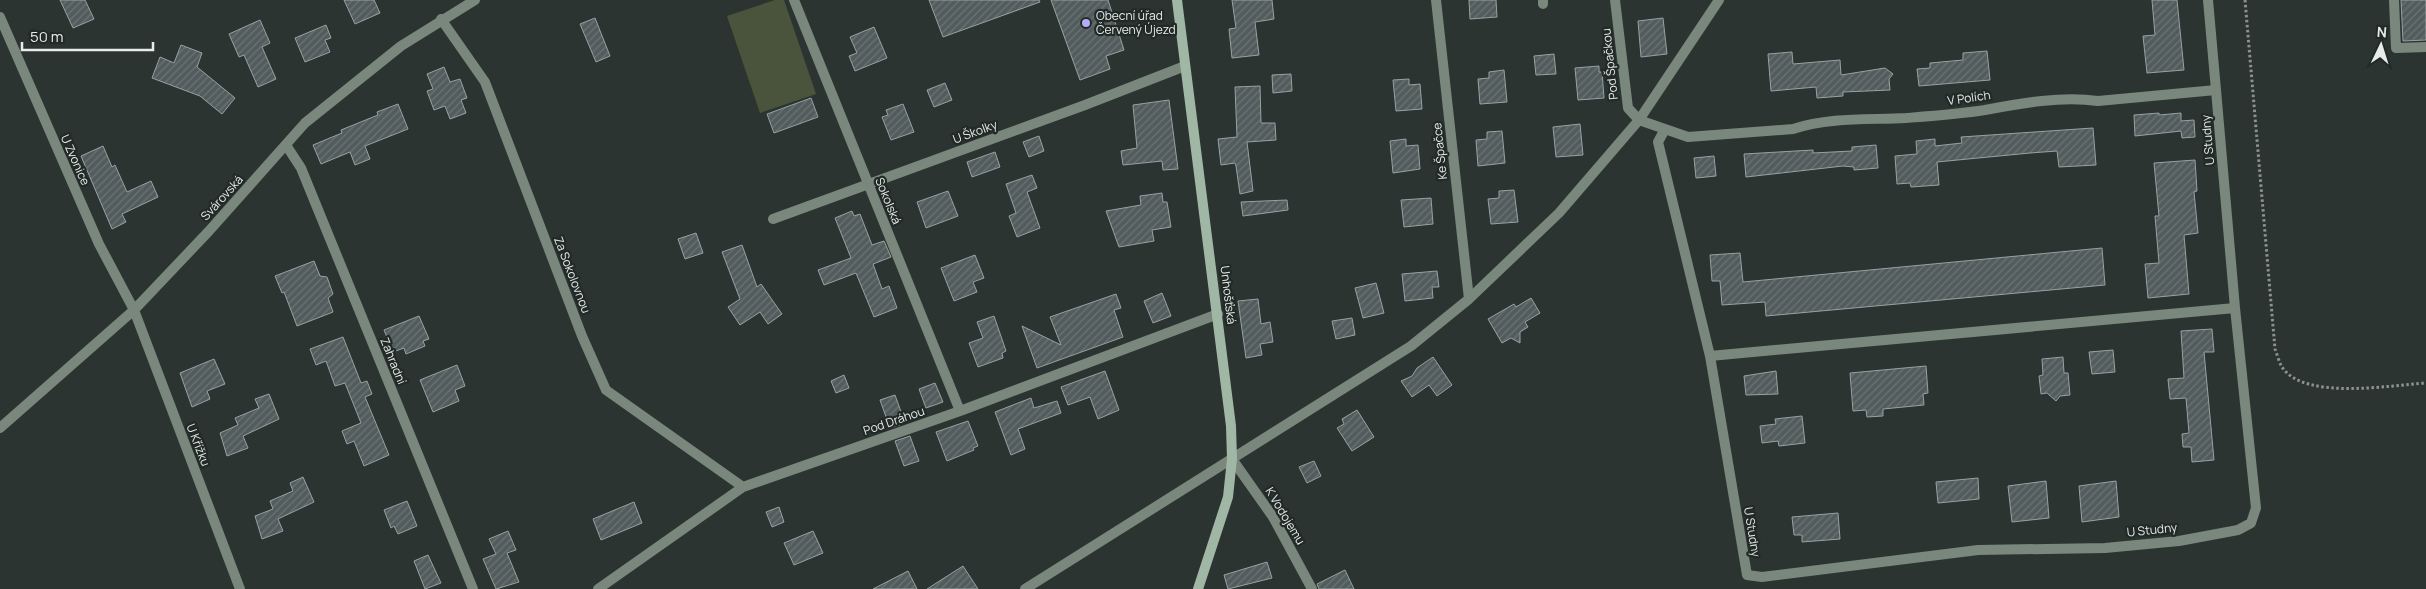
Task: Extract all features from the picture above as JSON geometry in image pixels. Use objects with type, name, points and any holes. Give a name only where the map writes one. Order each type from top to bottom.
[{"type":"main road","name":"Unhošťská","points":[[1177,0],[1231,426],[1232,459],[1224,512],[1198,589]]},
{"type":"street","name":"Svárovská","points":[[0,428],[134,310],[209,231],[305,123],[401,46],[441,19],[475,0]]},
{"type":"street","name":"Sokolská","points":[[794,0],[960,411]]},
{"type":"street","name":"Ke Špačce","points":[[1436,0],[1470,299]]},
{"type":"street","name":"Pod Špačkou","points":[[1615,0],[1628,108],[1639,120]]},
{"type":"street","points":[[1025,589],[1410,346],[1470,299],[1559,213],[1639,120],[1719,0]]},
{"type":"street","points":[[2208,0],[2216,90]]},
{"type":"street","points":[[2394,0],[2396,48],[2426,47]]},
{"type":"street","name":"U Zvonice","points":[[0,17],[99,244],[134,310]]},
{"type":"street","name":"Za Sokolovnou","points":[[441,19],[485,82],[582,336],[606,390],[743,487]]},
{"type":"street","name":"U Školky","points":[[773,219],[1085,105],[1185,66]]},
{"type":"street","name":"V Polích","points":[[1639,120],[1664,131],[1688,137],[1793,129],[1810,123],[1968,111],[2001,105],[2083,99],[2098,101],[2216,90]]},
{"type":"street","name":"U Studny","points":[[1710,356],[1747,575],[1762,577],[1978,550],[2106,548],[2179,541],[2238,530],[2251,523],[2256,508],[2235,308],[2216,90]]},
{"type":"street","points":[[1664,131],[1658,142],[1710,356],[2235,308]]},
{"type":"street","name":"Zahradní","points":[[286,145],[301,168],[472,589]]},
{"type":"street","name":"U Křížku","points":[[134,310],[240,589]]},
{"type":"street","name":"Pod Dráhou","points":[[598,589],[743,487],[960,411],[1218,314]]},
{"type":"street","name":"K Vodojemu","points":[[1232,459],[1273,517],[1312,589]]},
{"type":"path","points":[[2245,0],[2275,349],[2282,367],[2297,380],[2329,388],[2426,383]]},
{"type":"green space","points":[[775,0],[784,0],[816,94],[760,113],[727,16]]},
{"type":"building","points":[[60,0],[85,0],[94,19],[73,28]]},
{"type":"building","points":[[344,0],[374,0],[380,13],[355,24]]},
{"type":"building","points":[[929,0],[1039,0],[1040,2],[943,37]]},
{"type":"building","points":[[1051,0],[1108,0],[1124,50],[1106,56],[1110,69],[1080,80]]},
{"type":"building","points":[[1232,0],[1272,0],[1274,19],[1255,22],[1259,55],[1232,58],[1229,29],[1236,28]]},
{"type":"building","points":[[1469,0],[1496,0],[1497,17],[1470,19]]},
{"type":"building","points":[[2152,0],[2177,0],[2184,70],[2147,73],[2143,36],[2155,35]]},
{"type":"building","points":[[2401,0],[2426,0],[2426,40],[2403,41]]},
{"type":"building","points":[[595,18],[610,56],[596,62],[580,24]]},
{"type":"building","points":[[1663,18],[1667,54],[1641,57],[1638,21]]},
{"type":"building","points":[[260,20],[270,43],[262,47],[276,79],[258,87],[244,55],[239,57],[229,34]]},
{"type":"building","points":[[326,25],[331,38],[325,40],[330,52],[305,62],[295,38]]},
{"type":"building","points":[[874,27],[887,58],[855,71],[849,56],[857,53],[850,37]]},
{"type":"building","points":[[181,45],[202,53],[197,67],[235,98],[222,114],[200,96],[152,78],[160,57],[174,63]]},
{"type":"building","points":[[1987,51],[1990,80],[1919,86],[1917,69],[1930,68],[1930,63],[1963,60],[1963,53]]},
{"type":"building","points":[[1792,52],[1793,64],[1840,60],[1841,75],[1885,68],[1893,74],[1889,79],[1890,90],[1843,92],[1843,96],[1817,98],[1816,87],[1771,91],[1768,54]]},
{"type":"building","points":[[1554,54],[1556,74],[1536,75],[1534,56]]},
{"type":"building","points":[[1599,66],[1599,72],[1602,72],[1604,98],[1578,100],[1575,68]]},
{"type":"building","points":[[444,67],[450,82],[460,79],[467,98],[461,100],[466,113],[450,119],[445,106],[434,110],[427,91],[433,89],[427,74]]},
{"type":"building","points":[[1504,70],[1507,102],[1480,104],[1478,79],[1489,78],[1489,72]]},
{"type":"building","points":[[1291,74],[1292,91],[1273,93],[1272,75]]},
{"type":"building","points":[[1409,79],[1409,85],[1420,84],[1422,109],[1396,111],[1393,80]]},
{"type":"building","points":[[945,83],[952,100],[934,107],[927,90]]},
{"type":"building","points":[[1260,86],[1261,123],[1275,123],[1276,140],[1247,142],[1253,191],[1240,194],[1235,163],[1221,165],[1218,139],[1237,137],[1235,87]]},
{"type":"building","points":[[811,98],[818,117],[774,133],[767,114]]},
{"type":"building","points":[[1169,100],[1178,169],[1163,170],[1162,161],[1123,165],[1121,151],[1137,148],[1133,105]]},
{"type":"building","points":[[398,104],[408,129],[365,146],[370,159],[355,165],[350,152],[321,164],[313,145],[342,133],[341,130],[378,115],[377,112]]},
{"type":"building","points":[[903,104],[914,132],[891,140],[882,117],[888,115],[886,110]]},
{"type":"building","points":[[2159,113],[2159,115],[2181,113],[2181,121],[2194,120],[2195,137],[2182,138],[2181,131],[2135,136],[2134,115]]},
{"type":"building","points":[[1580,124],[1583,155],[1556,157],[1553,127]]},
{"type":"building","points":[[2093,128],[2096,165],[2059,167],[2057,151],[2030,153],[1937,162],[1939,185],[1911,187],[1910,183],[1897,184],[1895,156],[1917,154],[1916,141],[1935,139],[1935,146],[1962,143],[1961,137]]},
{"type":"building","points":[[1502,131],[1505,163],[1478,166],[1476,140],[1487,139],[1487,132]]},
{"type":"building","points":[[1039,136],[1044,151],[1029,157],[1023,142]]},
{"type":"building","points":[[1406,139],[1406,146],[1418,145],[1420,169],[1393,173],[1390,141]]},
{"type":"building","points":[[1876,145],[1878,168],[1854,170],[1854,167],[1843,166],[1746,177],[1744,154],[1813,150],[1813,153],[1852,151],[1852,147]]},
{"type":"building","points":[[103,146],[112,167],[115,165],[127,192],[151,181],[158,197],[122,214],[126,222],[112,229],[81,156]]},
{"type":"building","points":[[995,152],[1000,167],[972,177],[967,162]]},
{"type":"building","points":[[1714,156],[1716,176],[1696,178],[1694,158]]},
{"type":"building","points":[[2195,160],[2197,191],[2194,192],[2198,233],[2184,235],[2189,294],[2148,298],[2145,264],[2159,263],[2155,216],[2159,216],[2154,163]]},
{"type":"building","points":[[1032,175],[1037,188],[1027,192],[1040,228],[1017,237],[1009,216],[1016,213],[1006,184]]},
{"type":"building","points":[[1514,190],[1518,222],[1491,224],[1488,199],[1499,198],[1499,191]]},
{"type":"building","points":[[948,191],[958,216],[926,228],[917,202]]},
{"type":"building","points":[[1162,193],[1163,202],[1167,202],[1171,227],[1152,230],[1154,241],[1119,247],[1106,211],[1141,205],[1140,196]]},
{"type":"building","points":[[1431,198],[1433,224],[1404,227],[1401,200]]},
{"type":"building","points":[[1287,200],[1288,210],[1243,216],[1241,202]]},
{"type":"building","points":[[852,211],[854,216],[860,214],[872,245],[884,241],[891,257],[873,264],[882,289],[889,286],[897,308],[874,317],[856,273],[824,285],[818,270],[851,258],[835,218]]},
{"type":"building","points":[[696,233],[703,253],[685,259],[678,239]]},
{"type":"building","points":[[742,245],[757,287],[761,284],[782,314],[768,324],[760,312],[740,325],[728,307],[740,299],[722,252]]},
{"type":"building","points":[[2102,248],[2105,285],[1766,316],[1765,302],[1722,305],[1720,281],[1712,281],[1710,255],[1740,253],[1743,282]]},
{"type":"building","points":[[975,255],[984,278],[973,282],[977,292],[954,301],[941,268]]},
{"type":"building","points":[[314,261],[320,276],[327,277],[333,294],[328,298],[333,312],[297,326],[284,292],[282,293],[275,276]]},
{"type":"building","points":[[1437,271],[1439,287],[1432,287],[1433,298],[1405,301],[1402,274]]},
{"type":"building","points":[[1376,283],[1384,313],[1363,318],[1355,288]]},
{"type":"building","points":[[1162,293],[1171,316],[1153,323],[1144,301]]},
{"type":"building","points":[[1116,294],[1121,308],[1114,310],[1123,337],[1037,368],[1022,326],[1061,345],[1050,317]]},
{"type":"building","points":[[1531,298],[1540,313],[1525,322],[1528,327],[1520,332],[1520,343],[1511,338],[1502,343],[1488,319],[1514,304],[1516,307]]},
{"type":"building","points":[[1258,299],[1261,324],[1270,322],[1273,342],[1260,344],[1262,355],[1246,358],[1238,301]]},
{"type":"building","points":[[419,316],[429,339],[423,341],[425,346],[406,354],[404,348],[393,352],[384,330]]},
{"type":"building","points":[[994,316],[1006,351],[1002,353],[1003,358],[978,367],[969,343],[983,338],[977,322]]},
{"type":"building","points":[[1352,318],[1355,335],[1336,339],[1332,321]]},
{"type":"building","points":[[2212,329],[2214,352],[2204,352],[2214,460],[2192,462],[2191,447],[2183,447],[2182,434],[2189,433],[2186,398],[2170,399],[2168,379],[2184,378],[2181,331]]},
{"type":"building","points":[[343,337],[361,383],[367,381],[372,394],[365,397],[389,455],[364,466],[354,441],[347,444],[342,431],[361,423],[345,383],[335,386],[326,361],[316,365],[310,349]]},
{"type":"building","points":[[2113,350],[2115,372],[2092,374],[2089,352]]},
{"type":"building","points":[[1433,357],[1452,385],[1437,396],[1429,385],[1412,397],[1401,381],[1412,376],[1417,368]]},
{"type":"building","points":[[2063,357],[2064,373],[2068,373],[2070,395],[2060,396],[2056,401],[2047,393],[2041,394],[2039,376],[2043,375],[2042,359]]},
{"type":"building","points":[[214,359],[225,384],[207,391],[210,399],[192,407],[180,373]]},
{"type":"building","points":[[457,365],[465,386],[455,390],[459,401],[433,412],[420,380]]},
{"type":"building","points":[[1926,366],[1928,393],[1923,394],[1924,405],[1883,409],[1883,416],[1867,417],[1866,410],[1853,411],[1850,373]]},
{"type":"building","points":[[1105,371],[1119,410],[1098,419],[1090,397],[1068,405],[1061,387]]},
{"type":"building","points":[[1776,371],[1778,394],[1746,395],[1744,376]]},
{"type":"building","points":[[844,375],[849,388],[836,393],[831,381]]},
{"type":"building","points":[[935,383],[943,402],[926,408],[919,389]]},
{"type":"building","points":[[269,394],[279,419],[243,436],[248,448],[227,456],[220,433],[238,425],[235,418],[259,408],[255,399]]},
{"type":"building","points":[[895,395],[905,423],[890,428],[880,400]]},
{"type":"building","points":[[1031,398],[1034,408],[1057,401],[1061,413],[1018,429],[1025,449],[1011,455],[995,412]]},
{"type":"building","points":[[1357,410],[1374,437],[1352,451],[1337,428],[1344,424],[1342,419]]},
{"type":"building","points":[[1802,416],[1805,443],[1779,446],[1778,441],[1762,443],[1760,426],[1776,424],[1775,419]]},
{"type":"building","points":[[968,421],[978,446],[973,448],[974,450],[947,461],[936,432]]},
{"type":"building","points":[[910,436],[919,461],[904,466],[895,441]]},
{"type":"building","points":[[1314,461],[1321,476],[1307,483],[1299,467]]},
{"type":"building","points":[[303,477],[314,502],[278,519],[283,531],[262,539],[255,516],[273,509],[270,501],[293,491],[290,483]]},
{"type":"building","points":[[1978,478],[1979,499],[1938,503],[1936,482]]},
{"type":"building","points":[[2046,481],[2049,518],[2012,522],[2008,486]]},
{"type":"building","points":[[2116,481],[2119,517],[2082,522],[2079,486]]},
{"type":"building","points":[[407,501],[417,526],[398,534],[394,526],[391,528],[384,510]]},
{"type":"building","points":[[634,502],[642,523],[601,540],[593,519]]},
{"type":"building","points":[[779,507],[784,522],[772,527],[766,512]]},
{"type":"building","points":[[1838,513],[1840,539],[1802,542],[1802,535],[1794,535],[1792,517]]},
{"type":"building","points":[[508,531],[516,550],[507,553],[519,582],[496,589],[483,559],[496,554],[489,539]]},
{"type":"building","points":[[813,531],[823,553],[794,565],[784,543]]},
{"type":"building","points":[[428,555],[441,583],[425,589],[414,561]]},
{"type":"building","points":[[1267,562],[1272,578],[1228,589],[1224,575]]},
{"type":"building","points":[[963,566],[978,589],[927,589]]},
{"type":"building","points":[[1345,570],[1354,589],[1319,589],[1317,584]]},
{"type":"building","points":[[908,571],[917,589],[873,589]]},
{"type":"place","name":"Obecní úřad Červený Újezd","points":[[1086,23]]}]
